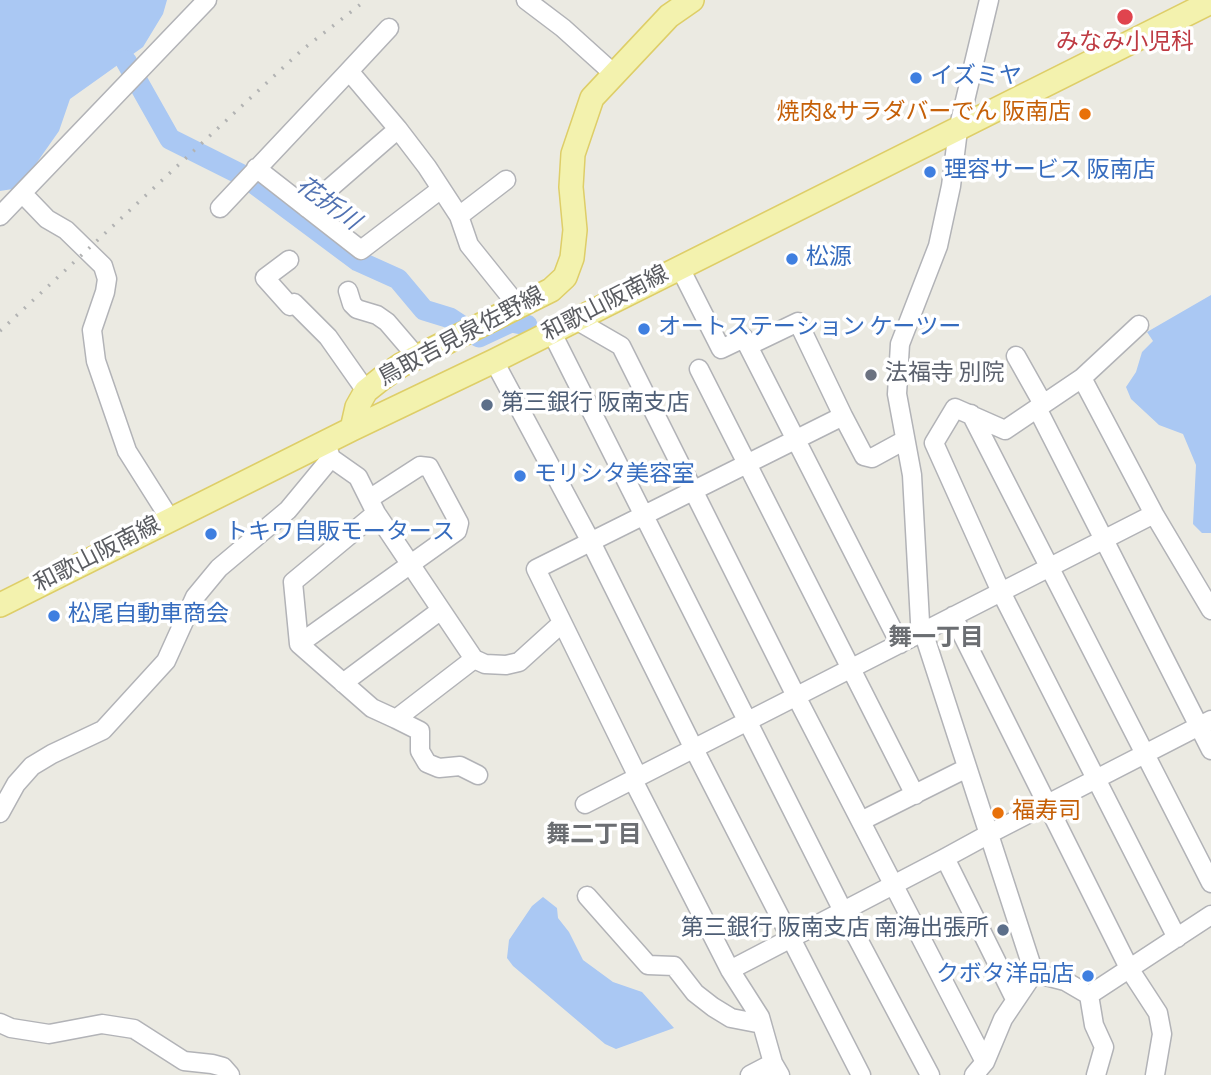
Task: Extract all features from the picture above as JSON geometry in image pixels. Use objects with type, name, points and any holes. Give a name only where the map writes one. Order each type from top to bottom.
[{"type":"main road","name":"鳥取吉見泉佐野線","points":[[352,429],[357,407],[366,391],[381,379],[417,357],[551,290],[565,277],[572,258],[575,230],[573,154],[592,98],[669,16],[692,0]]},
{"type":"main road","name":"和歌山阪南線","points":[[0,605],[170,519],[328,450],[352,429],[958,130],[1211,1]]},
{"type":"street","points":[[0,216],[207,0]]},
{"type":"street","points":[[526,0],[563,28],[614,74]]},
{"type":"street","points":[[989,0],[958,130],[951,186],[938,246],[900,344],[897,394],[912,475],[922,632],[1034,972]]},
{"type":"street","points":[[220,208],[389,28]]},
{"type":"street","points":[[349,71],[398,128],[459,216],[469,245],[518,306]]},
{"type":"street","points":[[307,208],[398,128]]},
{"type":"street","points":[[256,168],[361,250],[441,189]]},
{"type":"street","points":[[459,216],[506,180]]},
{"type":"street","points":[[22,193],[47,219],[65,230],[103,266],[107,279],[105,292],[92,330],[96,360],[127,451],[170,519]]},
{"type":"street","points":[[289,260],[265,278],[290,306],[294,303],[328,337],[366,391]]},
{"type":"street","points":[[680,268],[721,349],[744,338],[900,644]]},
{"type":"street","points":[[348,291],[356,309],[377,315],[387,322],[417,357]]},
{"type":"street","points":[[576,320],[621,346],[796,696],[894,884],[979,1069]]},
{"type":"street","points":[[748,346],[798,322],[864,456],[872,458],[905,440]]},
{"type":"street","points":[[1139,325],[1083,378],[1005,430],[955,408],[934,443],[1001,593],[1177,938]]},
{"type":"street","points":[[552,332],[844,911],[930,1075]]},
{"type":"street","points":[[1016,356],[1103,541],[1205,724],[1211,750]]},
{"type":"street","points":[[494,361],[591,542],[694,750],[861,1075]]},
{"type":"street","points":[[699,369],[915,794]]},
{"type":"street","points":[[1083,378],[1154,514],[1211,610]]},
{"type":"street","points":[[971,414],[1211,883]]},
{"type":"street","points":[[750,1075],[776,1069],[760,1017],[730,970],[536,569],[843,416]]},
{"type":"street","points":[[0,813],[16,784],[32,766],[103,730],[166,661],[195,597],[219,568],[288,510],[328,450],[358,477],[373,506],[474,659],[485,664],[506,665],[519,662],[562,623]]},
{"type":"street","points":[[299,644],[457,531],[459,523],[429,467],[420,466],[373,506],[293,582],[299,644],[372,708],[420,732],[420,751],[427,763],[439,768],[460,766],[478,775]]},
{"type":"street","points":[[585,804],[1154,514]]},
{"type":"street","points":[[343,683],[441,610]]},
{"type":"street","points":[[953,616],[1130,970],[1158,1013],[1162,1034],[1155,1075]]},
{"type":"street","points":[[396,719],[474,659]]},
{"type":"street","points":[[730,970],[1205,724]]},
{"type":"street","points":[[861,821],[967,768]]},
{"type":"street","points":[[945,859],[1015,999]]},
{"type":"street","points":[[587,896],[648,965],[674,966],[695,993],[713,1007],[732,1018],[762,1024]]},
{"type":"street","points":[[1089,995],[1177,938],[1209,922]]},
{"type":"street","points":[[1034,972],[1065,981],[1089,995]]},
{"type":"street","points":[[979,1069],[1003,1019],[1034,972]]},
{"type":"street","points":[[1089,995],[1094,1026],[1104,1047],[1096,1075]]},
{"type":"street","points":[[0,1023],[11,1028],[49,1034],[102,1024],[134,1029],[184,1061],[223,1067],[230,1075]]},
{"type":"water","points":[[0,0],[167,0],[163,14],[143,47],[70,99],[59,131],[19,188],[0,191]]},
{"type":"water","points":[[1211,295],[1211,533],[1202,533],[1193,524],[1196,465],[1183,434],[1159,425],[1131,399],[1126,387],[1136,372],[1142,352],[1153,341],[1147,332]]},
{"type":"water","points":[[543,897],[557,908],[558,918],[569,932],[583,960],[613,982],[642,992],[674,1028],[616,1049],[605,1044],[513,966],[507,958],[509,940],[532,906]]},
{"type":"waterway","name":"花折川","points":[[126,61],[170,139],[244,176],[358,261],[398,279],[424,310],[450,318],[479,337],[511,322],[527,325]]},
{"type":"railway","points":[[0,331],[302,50],[366,0]]},
{"type":"place","name":"みなみ小児科","points":[[1125,17]]},
{"type":"place","name":"イズミヤ","points":[[916,78]]},
{"type":"place","name":"焼肉&サラダバーでん 阪南店","points":[[1085,114]]},
{"type":"place","name":"理容サービス 阪南店","points":[[930,172]]},
{"type":"place","name":"松源","points":[[792,259]]},
{"type":"place","name":"オートステーション ケーツー","points":[[644,329]]},
{"type":"place","name":"法福寺 別院","points":[[871,375]]},
{"type":"place","name":"第三銀行 阪南支店","points":[[487,405]]},
{"type":"place","name":"モリシタ美容室","points":[[520,476]]},
{"type":"place","name":"トキワ自販モータース","points":[[211,534]]},
{"type":"place","name":"松尾自動車商会","points":[[54,616]]},
{"type":"place","name":"福寿司","points":[[998,813]]},
{"type":"place","name":"第三銀行 阪南支店 南海出張所","points":[[1003,930]]},
{"type":"place","name":"クボタ洋品店","points":[[1088,976]]},
{"type":"district","name":"舞一丁目","points":[[936,640]]},
{"type":"district","name":"舞二丁目","points":[[594,837]]}]
